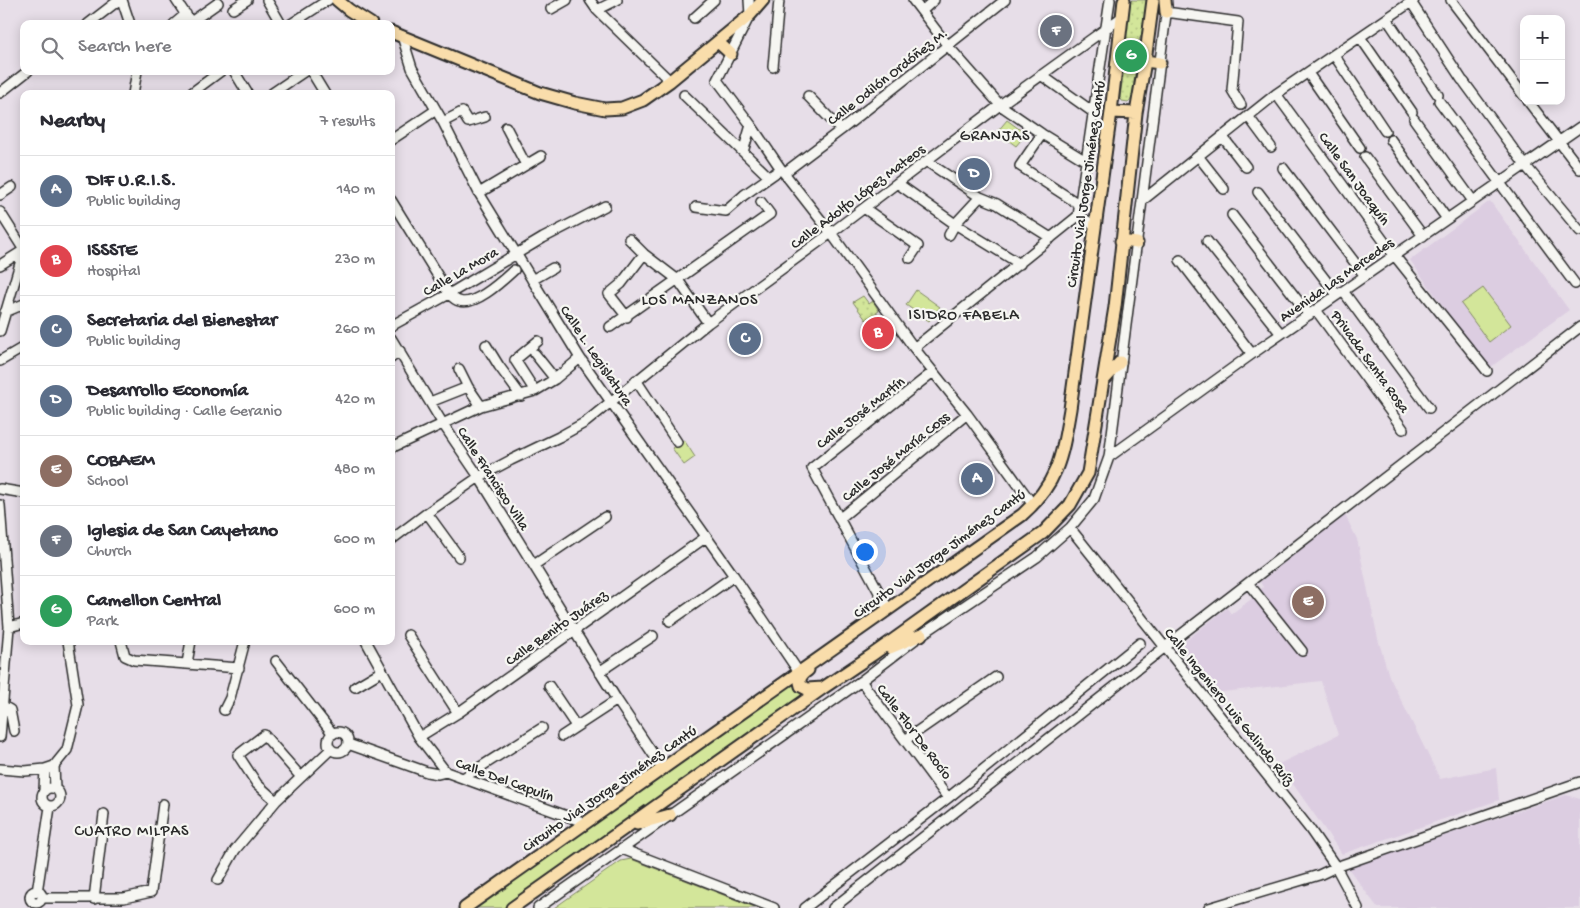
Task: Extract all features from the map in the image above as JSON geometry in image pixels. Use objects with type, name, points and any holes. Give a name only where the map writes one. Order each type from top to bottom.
[{"type":"main road","points":[[337,0],[365,20]]},
{"type":"main road","points":[[396,36],[540,93],[605,109],[622,108],[643,100],[670,81],[750,15],[763,0]]},
{"type":"main road","name":"Circuito Vial Jorge Jiménez Cantú","points":[[465,908],[586,824],[798,671],[1022,515],[1044,493],[1053,479],[1062,453],[1070,409],[1111,112],[1124,0]]},
{"type":"main road","points":[[512,908],[1043,533],[1070,505],[1088,472],[1104,380],[1115,307],[1136,113],[1153,0]]},
{"type":"main road","points":[[1166,12],[1167,0]]},
{"type":"main road","points":[[718,42],[731,54]]},
{"type":"main road","points":[[1145,61],[1160,63]]},
{"type":"main road","points":[[1111,112],[1136,113]]},
{"type":"main road","points":[[1121,241],[1136,243]]},
{"type":"main road","points":[[1104,380],[1120,362]]},
{"type":"main road","points":[[823,688],[804,688],[799,682],[800,676],[847,643],[858,630]]},
{"type":"main road","points":[[872,655],[921,635]]},
{"type":"main road","points":[[630,825],[670,815]]},
{"type":"main road","points":[[524,908],[546,884]]},
{"type":"street","points":[[94,20],[121,0],[128,20]]},
{"type":"street","points":[[176,0],[190,20],[218,3]]},
{"type":"street","points":[[233,9],[247,0]]},
{"type":"street","points":[[267,0],[280,20]]},
{"type":"street","points":[[297,20],[328,0]]},
{"type":"street","points":[[551,9],[566,0]]},
{"type":"street","points":[[590,0],[597,10],[670,81]]},
{"type":"street","points":[[597,10],[617,0]]},
{"type":"street","points":[[694,18],[714,0]]},
{"type":"street","points":[[749,0],[750,15],[716,80],[751,125],[782,171],[831,233],[914,348],[968,414],[1033,505]]},
{"type":"street","points":[[773,67],[779,0]]},
{"type":"street","points":[[913,0],[948,46],[1000,105],[1086,161]]},
{"type":"street","points":[[922,10],[934,0]]},
{"type":"street","name":"Calle Odilón Ordóñez M.","points":[[696,207],[726,211],[769,177],[782,171],[841,130],[1005,0]]},
{"type":"street","points":[[914,348],[1078,216],[1110,0]]},
{"type":"street","points":[[1451,0],[1520,91]]},
{"type":"street","points":[[1142,200],[1276,94],[1412,1],[1463,81],[1525,165],[1580,232]]},
{"type":"street","points":[[349,10],[356,20]]},
{"type":"street","points":[[538,908],[861,681],[921,635],[1037,556],[1070,528],[1094,499],[1109,457],[1166,12],[1238,22],[1232,90],[1241,104]]},
{"type":"street","name":"Calle Adolfo López Mateos","points":[[395,537],[480,477],[586,422],[708,323],[831,233],[1040,75],[1122,17]]},
{"type":"street","points":[[1387,19],[1438,98],[1575,284]]},
{"type":"street","name":"Calle L. Legislatura","points":[[396,36],[479,193],[580,358],[734,576],[798,671]]},
{"type":"street","points":[[1360,37],[1473,201]]},
{"type":"street","points":[[1334,55],[1385,131]]},
{"type":"street","points":[[1308,73],[1360,148]]},
{"type":"street","points":[[0,93],[23,75]]},
{"type":"street","points":[[134,90],[136,75]]},
{"type":"street","points":[[195,90],[216,75]]},
{"type":"street","points":[[236,75],[246,90]]},
{"type":"street","points":[[277,90],[299,75]]},
{"type":"street","points":[[313,75],[323,90]]},
{"type":"street","points":[[1040,75],[1093,112]]},
{"type":"street","name":"Calle San Joaquín","points":[[1276,94],[1394,256],[1487,371]]},
{"type":"street","points":[[684,95],[769,177]]},
{"type":"street","points":[[808,96],[841,130]]},
{"type":"street","points":[[1531,105],[1580,169]]},
{"type":"street","points":[[395,137],[436,110]]},
{"type":"street","points":[[443,122],[462,112],[468,122],[485,117]]},
{"type":"street","points":[[1248,116],[1271,147]]},
{"type":"street","points":[[744,152],[751,125]]},
{"type":"street","points":[[506,127],[526,165]]},
{"type":"street","name":"Avenida Las Mercedes","points":[[1109,457],[1252,354],[1580,127]]},
{"type":"street","points":[[1042,134],[1020,166],[1080,205]]},
{"type":"street","points":[[1222,136],[1246,167]]},
{"type":"street","points":[[1391,140],[1447,219]]},
{"type":"street","points":[[479,193],[541,156]]},
{"type":"street","points":[[1198,156],[1224,188]]},
{"type":"street","points":[[1365,157],[1423,236]]},
{"type":"street","points":[[926,161],[980,197],[997,204],[1051,238]]},
{"type":"street","points":[[1284,168],[1365,276]]},
{"type":"street","points":[[897,183],[955,224],[1020,264]]},
{"type":"street","points":[[0,195],[12,187]]},
{"type":"street","points":[[1258,192],[1340,293],[1429,408]]},
{"type":"street","points":[[949,235],[955,224],[980,197]]},
{"type":"street","points":[[610,327],[627,317],[770,214],[762,202]]},
{"type":"street","points":[[395,206],[450,294],[457,301],[471,301],[491,289],[514,270]]},
{"type":"street","name":"Calle La Mora","points":[[395,324],[450,294],[543,238],[605,206]]},
{"type":"street","points":[[864,208],[918,246],[910,258]]},
{"type":"street","points":[[0,212],[20,244]]},
{"type":"street","name":"Privada Santa Rosa","points":[[1232,214],[1313,312],[1403,429]]},
{"type":"street","points":[[1078,216],[1095,225]]},
{"type":"street","points":[[630,239],[644,254],[678,280],[708,323]]},
{"type":"street","points":[[1207,241],[1281,334]]},
{"type":"street","points":[[0,265],[20,252]]},
{"type":"street","points":[[627,317],[608,294],[621,284],[644,254]]},
{"type":"street","points":[[1180,260],[1252,354]]},
{"type":"street","points":[[0,331],[20,264]]},
{"type":"street","points":[[532,280],[553,268]]},
{"type":"street","points":[[6,312],[20,306]]},
{"type":"street","points":[[833,908],[1165,647],[1580,327]]},
{"type":"street","points":[[535,391],[515,360],[538,341]]},
{"type":"street","name":"Calle Francisco Villa","points":[[395,344],[443,424],[480,477],[616,700],[663,768]]},
{"type":"street","points":[[486,345],[521,396]]},
{"type":"street","points":[[0,361],[20,349]]},
{"type":"street","points":[[395,355],[400,351]]},
{"type":"street","points":[[535,354],[555,379]]},
{"type":"street","points":[[395,446],[481,406],[535,391],[555,379],[580,358]]},
{"type":"street","points":[[459,369],[481,406]]},
{"type":"street","name":"Calle José Martín","points":[[888,609],[812,468],[933,372]]},
{"type":"street","points":[[636,380],[677,442]]},
{"type":"street","points":[[430,402],[468,387]]},
{"type":"street","name":"Calle José María Coss","points":[[839,519],[968,414]]},
{"type":"street","points":[[0,490],[20,492]]},
{"type":"street","points":[[0,505],[9,627],[3,660],[3,706],[0,737]]},
{"type":"street","points":[[427,513],[459,557]]},
{"type":"street","points":[[534,565],[605,518]]},
{"type":"street","name":"Calle Ingeniero Luis Galindo Ruíz","points":[[1070,528],[1303,820],[1336,867],[1358,908]]},
{"type":"street","name":"Calle Benito Juárez","points":[[419,737],[458,713],[706,537]]},
{"type":"street","points":[[670,621],[734,576]]},
{"type":"street","points":[[1248,583],[1302,651]]},
{"type":"street","points":[[9,627],[20,624]]},
{"type":"street","points":[[408,635],[458,713]]},
{"type":"street","points":[[599,672],[653,636]]},
{"type":"street","points":[[805,908],[948,798],[1140,643]]},
{"type":"street","points":[[50,807],[41,798],[49,768],[67,750],[78,705],[69,645]]},
{"type":"street","points":[[122,645],[125,656],[134,660],[238,668]]},
{"type":"street","points":[[187,664],[190,645]]},
{"type":"street","points":[[224,710],[230,698],[244,645]]},
{"type":"street","name":"Calle Del Capulín","points":[[368,645],[419,737],[446,772],[586,824]]},
{"type":"street","points":[[276,660],[333,734]]},
{"type":"street","points":[[355,687],[382,670]]},
{"type":"street","points":[[905,740],[996,677]]},
{"type":"street","name":"Calle Flor De Rocío","points":[[861,681],[948,798]]},
{"type":"street","points":[[549,686],[576,726]]},
{"type":"street","points":[[562,736],[616,700]]},
{"type":"street","points":[[3,706],[10,710],[14,731]]},
{"type":"street","points":[[463,778],[542,728]]},
{"type":"street","points":[[339,732],[345,735],[348,744],[343,752],[336,752],[331,749],[328,741],[333,734],[339,732]]},
{"type":"street","points":[[276,801],[257,784],[238,755],[264,734],[301,777]]},
{"type":"street","points":[[348,744],[428,772],[438,774],[446,772]]},
{"type":"street","points":[[218,880],[235,850],[276,801],[331,749]]},
{"type":"street","points":[[0,769],[25,771],[49,768]]},
{"type":"street","points":[[49,768],[55,789],[60,796],[60,800],[50,807]]},
{"type":"street","points":[[1209,908],[1319,875],[1336,867],[1580,782]]},
{"type":"street","points":[[44,790],[55,789]]},
{"type":"street","points":[[50,807],[39,895],[94,899],[124,898],[151,892],[163,804]]},
{"type":"street","points":[[94,899],[104,814]]},
{"type":"street","points":[[622,850],[774,908]]},
{"type":"shaded area","points":[[1490,201],[1569,310],[1488,369],[1410,260]]},
{"type":"shaded area","points":[[1345,515],[1357,539],[1378,639],[1389,676],[1440,779],[1496,768],[1499,800],[1342,854],[1279,764],[1338,735],[1321,681],[1214,693],[1179,646],[1227,608],[1231,614],[1261,592],[1260,590],[1263,587],[1260,582]]},
{"type":"shaded area","points":[[1566,795],[1580,799],[1580,908],[1378,908],[1348,868]]},
{"type":"green space","points":[[1130,0],[1149,0],[1146,27],[1139,40],[1132,99],[1128,102],[1122,101],[1120,97],[1127,47],[1126,34]]},
{"type":"green space","points":[[1007,120],[1026,134],[1016,146],[997,132]]},
{"type":"green space","points":[[1483,288],[1511,325],[1489,342],[1461,304]]},
{"type":"green space","points":[[916,290],[940,307],[929,321],[906,305]]},
{"type":"green space","points":[[863,296],[869,304],[873,301],[879,311],[866,320],[853,302]]},
{"type":"green space","points":[[684,440],[695,457],[684,465],[672,448]]},
{"type":"green space","points":[[793,683],[803,697],[507,908],[475,908]]},
{"type":"green space","points":[[631,859],[757,908],[554,908],[621,861]]},
{"type":"place","name":"Iglesia de San Cayetano","points":[[1056,31]]},
{"type":"place","name":"Camellon Central","points":[[1131,56]]},
{"type":"place","name":"Desarrollo Economía","points":[[974,174]]},
{"type":"place","name":"ISSSTE","points":[[878,333]]},
{"type":"place","name":"Secretaria del Bienestar","points":[[745,339]]},
{"type":"place","name":"DIF U.R.I.S.","points":[[977,479]]},
{"type":"place","name":"COBAEM","points":[[1308,602]]},
{"type":"district","name":"GRANJAS","points":[[995,134]]},
{"type":"district","name":"LOS MANZANOS","points":[[700,298]]},
{"type":"district","name":"ISIDRO FABELA","points":[[964,313]]},
{"type":"district","name":"CUATRO MILPAS","points":[[132,829]]}]
